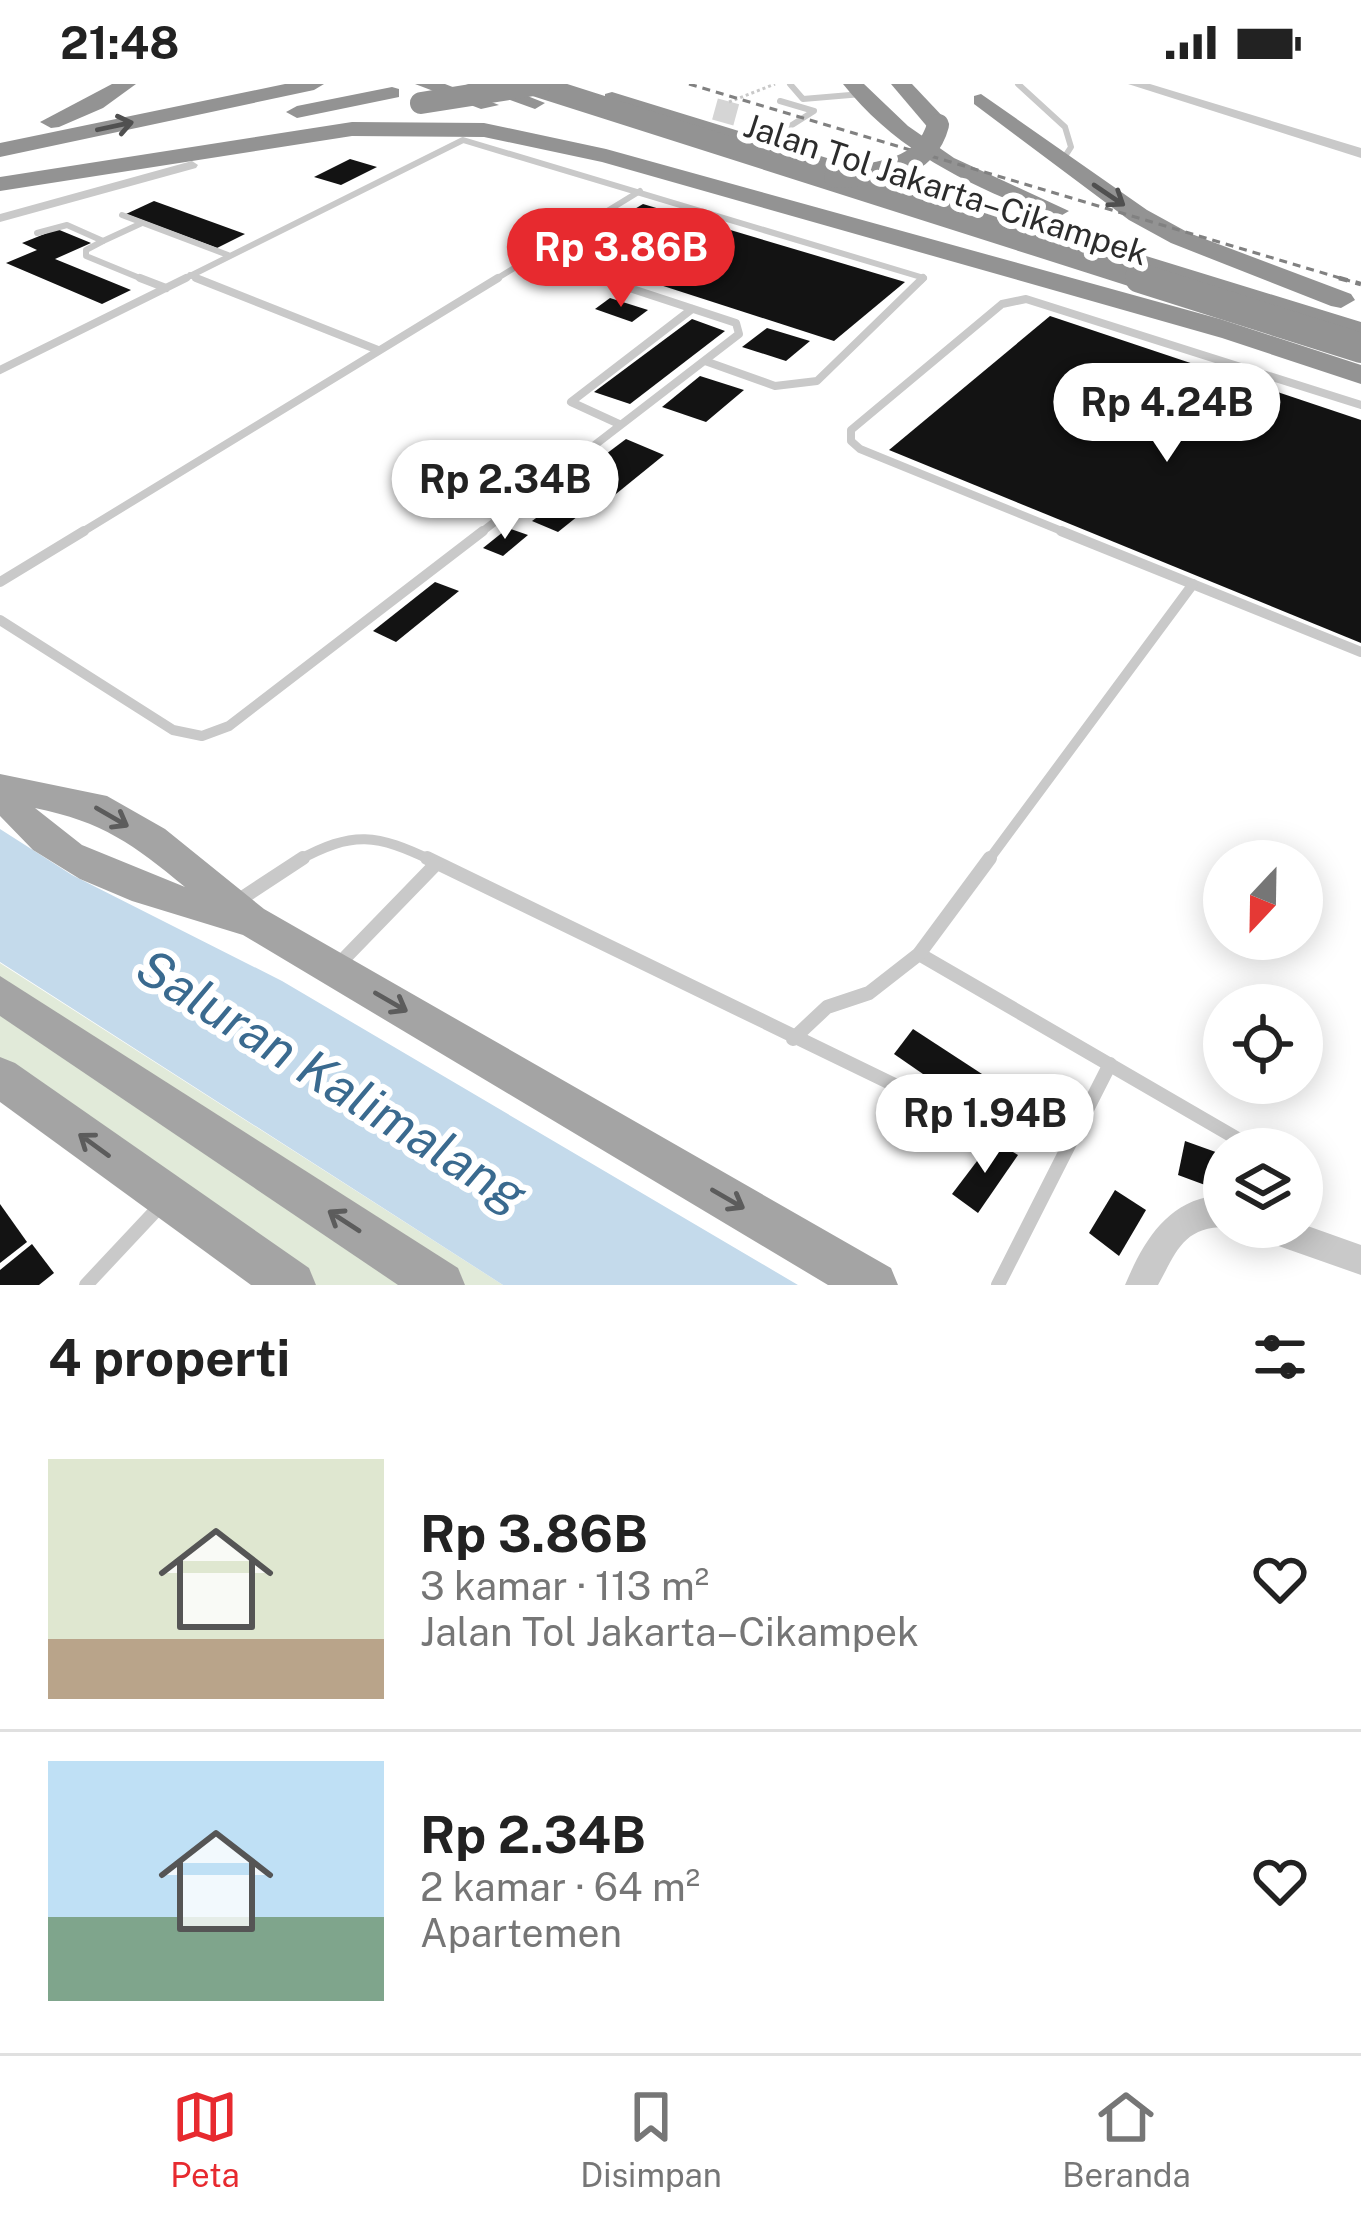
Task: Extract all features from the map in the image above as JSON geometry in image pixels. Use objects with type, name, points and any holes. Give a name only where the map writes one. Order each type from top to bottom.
[{"type":"highway","points":[[0,138],[96,104],[126,84]]},
{"type":"highway","points":[[201,84],[251,84]]},
{"type":"highway","points":[[0,150],[314,84]]},
{"type":"highway","points":[[476,84],[539,89],[1361,348]]},
{"type":"highway","name":"Jalan Tol Jakarta–Cikampek","points":[[511,84],[1361,348]]},
{"type":"highway","name":"Jalan Tol Jakarta–Cikampek","points":[[567,84],[1361,331]]},
{"type":"highway","points":[[633,84],[1351,303]]},
{"type":"highway","points":[[0,171],[392,93],[539,89],[729,166],[805,178],[844,177],[904,165],[925,154],[937,138],[938,125],[901,84]]},
{"type":"highway","points":[[858,89],[916,148],[961,174],[1096,226]]},
{"type":"highway","points":[[0,183],[425,90],[1040,268],[1361,375]]},
{"type":"highway","points":[[970,92],[1122,205],[1180,238],[1351,303]]},
{"type":"highway","points":[[0,183],[352,129],[484,130],[627,162],[1231,332]]},
{"type":"main road","points":[[0,790],[42,838],[78,858],[172,901],[237,913]]},
{"type":"main road","points":[[0,790],[94,806],[152,839],[237,913],[874,1285]]},
{"type":"main road","points":[[0,994],[441,1285]]},
{"type":"main road","points":[[0,1077],[292,1285]]},
{"type":"street","points":[[1135,84],[1360,152]]},
{"type":"street","points":[[0,218],[192,166]]},
{"type":"street","points":[[18,213],[50,197],[55,186]]},
{"type":"street","points":[[1141,1285],[1179,1220],[1203,1212]]},
{"type":"street","points":[[1323,1247],[1361,1260]]},
{"type":"lane","points":[[790,84],[803,99],[858,89]]},
{"type":"lane","points":[[1018,84],[1069,132],[1072,143],[1062,161]]},
{"type":"lane","points":[[780,101],[814,111],[784,130]]},
{"type":"lane","points":[[0,370],[456,141],[474,141],[924,278],[817,381],[802,388],[774,386],[705,361]]},
{"type":"lane","points":[[0,582],[640,191]]},
{"type":"lane","points":[[122,215],[228,255]]},
{"type":"lane","points":[[142,223],[86,250],[86,256],[166,287]]},
{"type":"lane","points":[[37,233],[67,225],[103,241]]},
{"type":"lane","points":[[0,620],[173,730],[189,737],[207,736],[229,725],[739,334],[740,326],[534,256]]},
{"type":"lane","points":[[190,275],[378,350]]},
{"type":"lane","points":[[1361,405],[1026,299],[1002,304],[851,430],[851,441],[860,449],[1361,652]]},
{"type":"lane","points":[[619,424],[571,402],[692,309]]},
{"type":"lane","points":[[793,1039],[827,1006],[868,993],[898,975],[919,954],[1193,584]]},
{"type":"lane","points":[[237,913],[265,881],[361,836],[398,845],[942,1108],[1008,1121],[1082,1115]]},
{"type":"lane","points":[[334,969],[436,864]]},
{"type":"lane","points":[[919,954],[1219,1128]]},
{"type":"lane","points":[[998,1285],[1110,1064]]},
{"type":"lane","points":[[86,1285],[168,1198]]},
{"type":"path","points":[[727,109],[775,84]]},
{"type":"green space","points":[[0,963],[503,1285],[288,1285],[0,1077]]},
{"type":"water","name":"Saluran Kalimalang","points":[[0,829],[72,875],[282,981],[798,1285],[503,1285],[0,962]]},
{"type":"building","points":[[350,159],[377,167],[341,185],[314,177]]},
{"type":"building","points":[[154,201],[245,234],[217,248],[126,214]]},
{"type":"building","points":[[643,204],[905,282],[834,341],[561,253]]},
{"type":"building","points":[[57,229],[91,243],[55,259],[131,290],[102,304],[6,263],[37,250],[22,243]]},
{"type":"building","points":[[610,298],[648,310],[632,322],[595,309]]},
{"type":"building","points":[[1050,316],[1361,420],[1361,643],[889,450]]},
{"type":"building","points":[[692,319],[725,331],[630,404],[594,392]]},
{"type":"building","points":[[767,328],[810,341],[786,361],[742,347]]},
{"type":"building","points":[[700,376],[744,390],[706,422],[662,407]]},
{"type":"building","points":[[626,439],[664,455],[595,511],[554,493]]},
{"type":"building","points":[[559,501],[583,512],[558,532],[532,521]]},
{"type":"building","points":[[508,528],[528,535],[503,556],[483,548]]},
{"type":"building","points":[[435,582],[459,591],[396,642],[373,631]]},
{"type":"building","points":[[913,1029],[982,1074],[962,1101],[894,1054]]},
{"type":"building","points":[[993,1140],[1018,1155],[978,1213],[952,1194]]},
{"type":"building","points":[[1185,1141],[1203,1147],[1203,1184],[1178,1175]]},
{"type":"building","points":[[1115,1190],[1146,1210],[1119,1256],[1089,1233]]},
{"type":"building","points":[[0,1204],[27,1242],[0,1263]]},
{"type":"building","points":[[32,1244],[54,1273],[39,1285],[0,1285],[0,1270]]},
{"type":"tunnel","points":[[715,109],[737,115]]},
{"type":"railway","points":[[689,84],[1350,281]]},
{"type":"railway","points":[[1339,278],[1350,281]]},
{"type":"railway","points":[[1350,281],[1361,284]]}]
